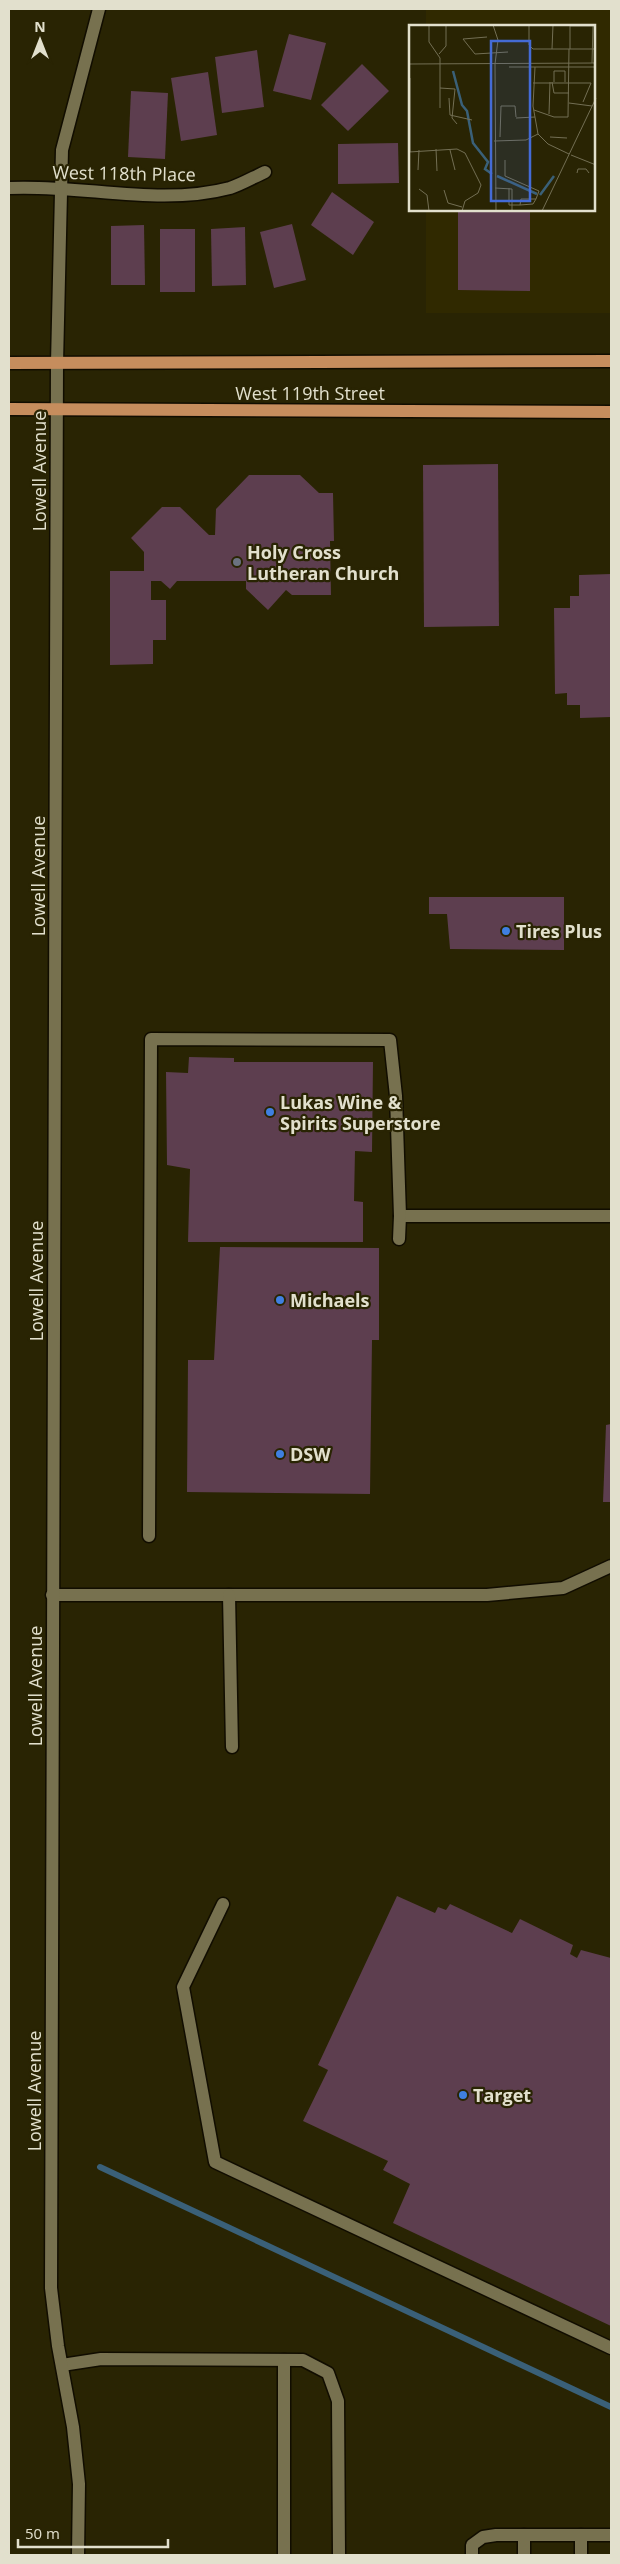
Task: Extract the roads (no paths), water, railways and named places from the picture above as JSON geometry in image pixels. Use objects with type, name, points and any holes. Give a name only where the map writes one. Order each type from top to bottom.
[{"type":"main road","name":"West 119th Street","points":[[9,363],[611,361]]},
{"type":"main road","name":"West 119th Street","points":[[9,409],[611,412]]},
{"type":"street","name":"Lowell Avenue","points":[[78,2555],[79,2484],[73,2427],[51,2288],[57,363],[62,150],[99,9]]},
{"type":"street","name":"West 118th Place","points":[[9,188],[120,194],[204,193],[232,188],[265,172]]},
{"type":"street","points":[[149,1536],[151,1039],[390,1040],[398,1131],[399,1239]]},
{"type":"street","points":[[400,1216],[611,1216]]},
{"type":"street","points":[[52,1595],[487,1595],[563,1588],[611,1566]]},
{"type":"street","points":[[229,1595],[232,1747]]},
{"type":"street","points":[[223,1904],[183,1988],[215,2162],[611,2348]]},
{"type":"street","points":[[62,2365],[101,2359],[303,2360],[328,2373],[338,2401],[340,2555]]},
{"type":"street","points":[[284,2360],[284,2555]]},
{"type":"street","points":[[524,2535],[524,2555]]},
{"type":"street","points":[[581,2535],[581,2555]]},
{"type":"street","points":[[472,2555],[472,2545],[483,2537],[611,2535]]},
{"type":"waterway","points":[[100,2167],[611,2407]]},
{"type":"place","name":"Holy Cross Lutheran Church","points":[[237,562]]},
{"type":"place","name":"Tires Plus","points":[[506,931]]},
{"type":"place","name":"Lukas Wine & Spirits Superstore","points":[[270,1112]]},
{"type":"place","name":"Michaels","points":[[280,1300]]},
{"type":"place","name":"DSW","points":[[280,1454]]},
{"type":"place","name":"Target","points":[[463,2095]]}]
